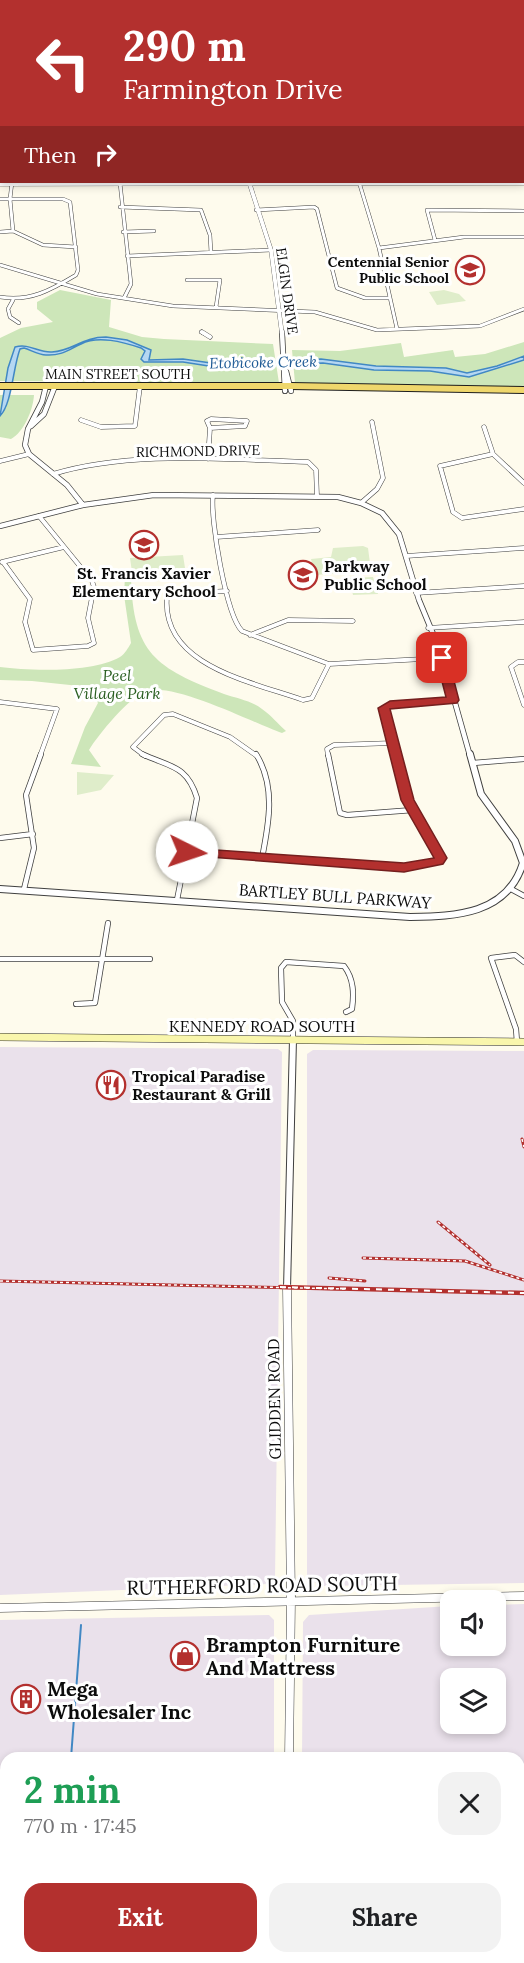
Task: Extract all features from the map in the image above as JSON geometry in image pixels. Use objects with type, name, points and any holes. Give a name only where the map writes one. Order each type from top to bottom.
[{"type":"main road","name":"MAIN STREET SOUTH","points":[[0,387],[524,392]]},
{"type":"main road","name":"KENNEDY ROAD SOUTH","points":[[0,1036],[521,1042]]},
{"type":"street","points":[[12,183],[10,199],[13,231]]},
{"type":"street","points":[[120,183],[120,207],[131,284],[124,298]]},
{"type":"street","name":"ELGIN DRIVE","points":[[249,183],[271,250],[288,389]]},
{"type":"street","points":[[0,184],[524,184]]},
{"type":"street","points":[[359,184],[379,248],[396,330]]},
{"type":"street","points":[[0,199],[68,201],[76,247],[76,275],[61,285],[40,296],[13,300],[0,297]]},
{"type":"street","points":[[120,207],[201,210],[210,235],[211,253]]},
{"type":"street","points":[[256,210],[316,208],[337,288],[365,298],[390,298]]},
{"type":"street","points":[[435,240],[427,210],[524,211]]},
{"type":"street","points":[[0,232],[13,231],[26,240],[50,248],[76,247]]},
{"type":"street","points":[[123,232],[154,231]]},
{"type":"street","points":[[379,248],[464,237],[524,237]]},
{"type":"street","points":[[127,256],[271,250]]},
{"type":"street","points":[[0,265],[61,285],[124,298],[173,306],[315,312],[365,328],[396,330],[480,326],[524,309]]},
{"type":"street","points":[[187,280],[211,278],[220,280],[216,307]]},
{"type":"street","points":[[13,300],[8,309],[10,317],[19,323]]},
{"type":"street","points":[[201,332],[210,336]]},
{"type":"street","points":[[32,426],[30,423],[45,402],[46,387]]},
{"type":"street","points":[[55,387],[52,402],[25,438],[29,454],[53,474],[83,505]]},
{"type":"street","points":[[81,420],[101,427],[135,426],[140,387]]},
{"type":"street","points":[[208,459],[210,428],[207,421],[211,419],[247,421],[245,426],[240,427],[210,428]]},
{"type":"street","points":[[362,503],[377,489],[383,478],[372,422]]},
{"type":"street","points":[[484,427],[494,454],[524,483]]},
{"type":"street","points":[[0,461],[29,454]]},
{"type":"street","points":[[494,454],[440,466],[453,512],[462,518],[524,509]]},
{"type":"street","name":"RICHMOND DRIVE","points":[[53,474],[86,465],[208,459],[311,463],[315,470],[317,496]]},
{"type":"street","points":[[519,479],[524,477]]},
{"type":"street","points":[[0,526],[83,505],[154,495],[317,496],[362,503],[382,513],[393,524],[406,556],[416,593],[442,658],[482,794],[515,841],[520,853],[522,863],[520,873],[511,889],[524,896]]},
{"type":"street","points":[[213,495],[211,512],[234,623],[250,635],[329,664],[442,658]]},
{"type":"street","points":[[39,516],[64,547],[94,587],[88,618],[94,641],[92,645],[35,651],[30,648],[25,622],[30,599],[2,562],[64,547]]},
{"type":"street","points":[[216,537],[318,530]]},
{"type":"street","points":[[406,556],[524,548]]},
{"type":"street","points":[[416,593],[524,586]]},
{"type":"street","points":[[227,591],[171,594],[167,597],[166,608],[174,636],[191,655],[216,668],[303,700],[312,698],[329,664]]},
{"type":"street","points":[[250,635],[288,620],[353,621]]},
{"type":"street","points":[[429,628],[524,622]]},
{"type":"street","points":[[524,662],[512,667],[524,705]]},
{"type":"street","points":[[187,852],[404,867],[433,864],[440,858],[407,800],[386,706],[453,700]]},
{"type":"street","points":[[0,702],[57,710],[26,795],[34,848],[24,889]]},
{"type":"street","points":[[177,900],[197,798],[195,785],[186,773],[134,747],[137,741],[169,714],[243,744],[257,755],[265,775],[270,802],[262,858]]},
{"type":"street","points":[[393,743],[334,745],[327,749],[340,813],[346,815],[413,810]]},
{"type":"street","points":[[473,763],[524,759]]},
{"type":"street","points":[[0,838],[33,834]]},
{"type":"street","name":"BARTLEY BULL PARKWAY","points":[[0,889],[410,917],[440,916],[482,909],[511,889]]},
{"type":"street","points":[[76,1004],[95,1003],[108,923]]},
{"type":"street","points":[[521,1042],[491,958],[515,955],[524,962]]},
{"type":"street","points":[[0,959],[150,959]]},
{"type":"street","points":[[293,1039],[292,1021],[282,1002],[281,968],[286,962],[344,966],[350,972],[354,996],[352,1009],[346,1012]]},
{"type":"street","points":[[516,1029],[524,1029]]},
{"type":"street","name":"GLIDDEN ROAD","points":[[289,1752],[291,1599],[287,1284],[293,1039]]},
{"type":"street","name":"RUTHERFORD ROAD SOUTH","points":[[0,1608],[291,1599],[524,1596]]},
{"type":"shaded area","points":[[0,1047],[278,1049],[282,1052],[275,1579],[268,1584],[0,1595]]},
{"type":"shaded area","points":[[313,1050],[524,1051],[524,1583],[321,1586],[307,1578],[307,1054]]},
{"type":"shaded area","points":[[524,1604],[524,1752],[302,1752],[303,1622],[309,1615],[440,1607],[440,1656],[506,1656],[506,1605]]},
{"type":"shaded area","points":[[269,1615],[274,1620],[274,1752],[0,1752],[0,1620]]},
{"type":"green space","points":[[60,290],[111,300],[109,327],[142,337],[273,344],[279,383],[0,381],[0,338],[21,328],[53,322],[37,309],[37,302]]},
{"type":"green space","points":[[444,290],[459,294],[466,301],[437,305],[429,292]]},
{"type":"green space","points":[[524,342],[524,388],[295,383],[292,350],[340,351],[401,343],[404,357],[453,350],[455,357],[485,354]]},
{"type":"green space","points":[[0,395],[34,395],[27,420],[16,436],[11,439],[0,437]]},
{"type":"green space","points":[[363,546],[368,548],[371,571],[315,575],[311,559],[331,557],[333,548]]},
{"type":"green space","points":[[183,555],[185,568],[132,572],[130,558]]},
{"type":"green space","name":"Peel Village Park","points":[[125,577],[131,577],[137,624],[143,641],[153,655],[181,676],[258,706],[286,731],[282,733],[193,697],[175,692],[146,691],[123,708],[89,750],[101,767],[71,764],[85,727],[98,703],[89,687],[0,680],[0,667],[61,670],[94,666],[122,656],[131,643],[124,595]]},
{"type":"green space","points":[[373,577],[378,594],[353,595],[349,578]]},
{"type":"green space","points":[[77,772],[114,775],[101,790],[77,795]]},
{"type":"water","name":"Etobicoke Creek","points":[[106,337],[127,340],[151,350],[149,360],[183,359],[218,364],[321,359],[376,366],[446,368],[467,373],[497,366],[524,356],[524,360],[469,377],[430,371],[374,370],[323,363],[215,367],[183,362],[144,362],[141,359],[145,351],[141,348],[119,342],[95,340],[56,355],[43,355],[24,348],[20,349],[10,394],[0,416],[8,368],[15,347],[25,346],[52,352],[90,339]]},
{"type":"waterway","points":[[71,1752],[81,1625]]},
{"type":"railway","points":[[522,1139],[524,1147]]},
{"type":"railway","points":[[438,1222],[490,1265]]},
{"type":"railway","points":[[363,1258],[465,1261],[524,1280]]},
{"type":"railway","points":[[329,1278],[365,1281]]},
{"type":"railway","points":[[0,1281],[345,1289]]},
{"type":"railway","points":[[280,1287],[524,1293]]},
{"type":"place","name":"Centennial Senior Public School","points":[[470,270]]},
{"type":"place","name":"St. Francis Xavier Elementary School","points":[[144,545]]},
{"type":"place","name":"Parkway Public School","points":[[303,575]]},
{"type":"place","name":"Tropical Paradise Restaurant & Grill","points":[[111,1085]]},
{"type":"place","name":"Brampton Furniture And Mattress","points":[[185,1656]]},
{"type":"place","name":"Mega Wholesaler Inc","points":[[26,1699]]},
{"type":"route","points":[[187,852],[404,867],[433,864],[438,861],[440,858],[407,800],[384,708],[390,705],[453,700],[442,658]]}]
